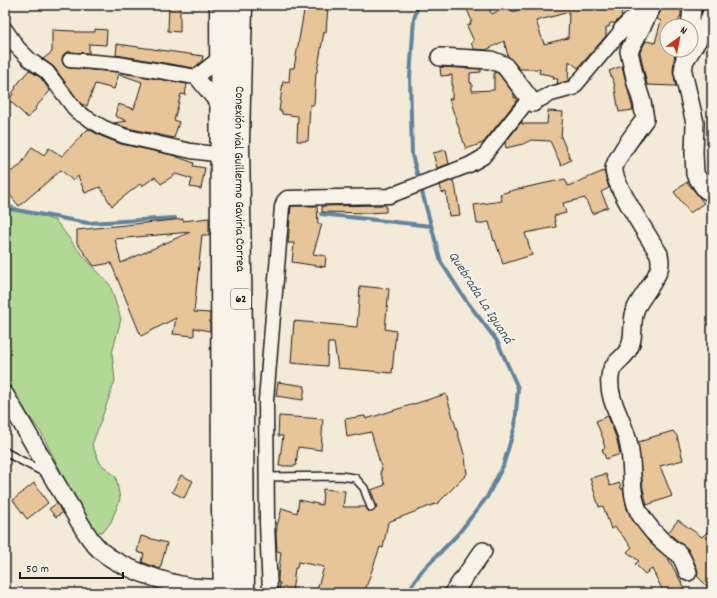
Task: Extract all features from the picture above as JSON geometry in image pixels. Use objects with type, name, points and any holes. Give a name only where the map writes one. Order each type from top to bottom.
[{"type":"highway","name":"Conexión vial Guillermo Gaviria Correa","points":[[220,5],[222,155],[222,509],[231,592]]},
{"type":"highway","name":"Conexión vial Guillermo Gaviria Correa","points":[[231,592],[242,400],[238,142],[241,5]]},
{"type":"street","points":[[691,5],[691,18]]},
{"type":"street","points":[[270,593],[267,523],[266,400],[282,207],[284,201],[287,198],[389,196],[468,165],[483,157],[525,104],[534,103],[551,94],[573,88],[622,30],[644,7]]},
{"type":"street","points":[[644,7],[629,51],[645,119],[620,156],[614,169],[617,183],[659,254],[660,262],[659,270],[636,309],[631,345],[628,351],[615,363],[612,368],[610,376],[610,393],[629,444],[635,499],[640,513],[657,536],[678,553],[688,572]]},
{"type":"street","points":[[699,36],[706,26],[712,12]]},
{"type":"street","points":[[5,28],[18,48],[30,60],[47,72],[77,112],[104,128],[124,136],[191,151],[222,155]]},
{"type":"street","points":[[440,57],[491,60],[504,65],[534,103]]},
{"type":"street","points":[[196,77],[221,58]]},
{"type":"street","points":[[685,58],[683,72],[695,123],[694,153],[696,174],[705,189],[712,193]]},
{"type":"street","points":[[70,60],[118,64],[196,77],[221,108]]},
{"type":"street","points":[[5,395],[27,432],[50,476],[90,538],[99,549],[114,560],[155,578],[191,587],[231,592]]},
{"type":"street","points":[[452,593],[483,551]]},
{"type":"lane","points":[[5,452],[50,476]]},
{"type":"lane","points":[[267,477],[332,476],[355,478],[364,488],[371,507]]},
{"type":"green space","points":[[5,204],[56,221],[78,250],[110,285],[121,319],[112,353],[115,381],[92,445],[100,463],[116,477],[120,499],[111,522],[105,530],[96,534],[88,526],[42,434],[5,383]]},
{"type":"building","points":[[169,5],[180,5],[180,32],[168,31]]},
{"type":"building","points":[[305,5],[328,5],[326,33],[324,32],[316,72],[314,105],[310,105],[308,141],[297,141],[298,116],[282,114],[282,111],[279,111],[283,81],[289,82],[290,68],[294,68]]},
{"type":"building","points":[[465,5],[487,5],[492,14],[510,5],[513,12],[530,5],[532,5],[533,8],[545,5],[611,5],[623,7],[621,17],[615,23],[610,23],[609,27],[606,27],[606,36],[578,68],[569,61],[568,81],[557,84],[558,79],[553,79],[554,76],[539,73],[540,69],[520,69],[508,56],[504,41],[486,50],[474,49],[471,43],[474,41],[467,26],[471,24],[470,22],[472,21]],"holes":[[[569,12],[568,38],[544,44],[536,21]]]},
{"type":"building","points":[[663,5],[681,5],[680,18],[657,19]]},
{"type":"building","points":[[659,28],[659,58],[674,58],[673,71],[676,86],[647,85],[640,52],[646,41],[655,43]]},
{"type":"building","points":[[95,29],[107,30],[106,45],[89,44],[89,53],[67,52],[63,55],[63,64],[69,68],[117,72],[187,84],[185,95],[181,94],[174,120],[179,122],[174,138],[127,128],[114,123],[127,121],[115,116],[118,104],[134,109],[142,82],[119,74],[114,89],[95,84],[87,106],[81,104],[54,67],[43,59],[52,52],[52,30],[95,32]]},
{"type":"building","points":[[117,44],[203,56],[202,61],[194,68],[116,55]]},
{"type":"building","points":[[622,66],[633,110],[619,112],[614,83],[609,71]]},
{"type":"building","points":[[440,67],[481,69],[481,72],[470,73],[472,91],[494,90],[494,72],[498,73],[514,94],[514,98],[518,99],[483,143],[466,149],[449,99],[452,99],[452,75],[441,76]]},
{"type":"building","points":[[29,70],[41,78],[50,91],[28,118],[9,100],[16,88],[15,87]]},
{"type":"building","points":[[548,111],[563,112],[561,137],[571,160],[561,165],[550,141],[531,140],[523,144],[506,148],[505,143],[522,121],[522,124],[547,124]]},
{"type":"building","points":[[88,129],[121,144],[172,155],[194,163],[193,166],[205,168],[201,189],[190,187],[192,179],[176,174],[161,184],[155,177],[142,186],[140,184],[112,206],[100,187],[85,193],[78,176],[73,181],[61,170],[19,206],[10,195],[5,197],[5,175],[20,166],[32,147],[44,155],[49,148],[62,156]]},
{"type":"building","points":[[446,150],[449,164],[437,168],[433,153]]},
{"type":"building","points":[[604,171],[609,188],[601,192],[608,207],[592,214],[585,198],[563,203],[566,213],[554,216],[556,227],[525,233],[532,255],[503,264],[495,240],[494,241],[489,222],[477,224],[474,205],[502,201],[500,194],[565,179],[568,186]]},
{"type":"building","points":[[453,180],[460,215],[449,216],[446,192],[442,193],[440,185]]},
{"type":"building","points":[[687,182],[704,203],[690,213],[674,192]]},
{"type":"building","points":[[386,205],[386,212],[322,212],[322,206]]},
{"type":"building","points":[[291,206],[317,206],[318,224],[322,224],[313,254],[326,256],[325,267],[292,262],[294,243],[288,243]]},
{"type":"building","points":[[209,218],[209,235],[202,235],[194,312],[210,313],[210,331],[194,328],[194,336],[173,334],[176,318],[141,336],[111,263],[94,266],[77,243],[77,230],[183,219],[183,221]],"holes":[[[190,232],[121,263],[115,239]]]},
{"type":"building","points":[[360,286],[389,289],[385,329],[396,331],[392,373],[338,368],[334,343],[328,343],[327,366],[291,363],[294,321],[357,327]]},
{"type":"building","points":[[278,382],[305,386],[303,400],[276,396]]},
{"type":"building","points":[[446,394],[465,457],[467,474],[438,503],[388,522],[383,548],[380,547],[364,593],[316,593],[324,567],[298,562],[297,568],[295,568],[292,593],[279,593],[280,583],[278,583],[278,577],[281,552],[277,551],[276,534],[282,508],[297,513],[299,500],[322,505],[323,489],[345,491],[343,507],[366,507],[368,511],[373,512],[377,507],[371,490],[385,485],[380,471],[382,470],[371,432],[347,437],[345,419],[365,416],[366,419]]},
{"type":"building","points":[[279,416],[323,419],[321,450],[298,447],[296,466],[279,466],[283,436],[278,436]]},
{"type":"building","points":[[608,416],[617,440],[620,454],[606,459],[602,449],[605,448],[604,441],[596,421]]},
{"type":"building","points":[[673,431],[677,436],[683,460],[660,466],[672,496],[647,505],[643,489],[638,442]]},
{"type":"building","points":[[606,474],[610,486],[620,483],[621,489],[623,489],[627,509],[632,519],[649,542],[668,558],[687,593],[668,593],[666,589],[663,591],[652,569],[645,574],[635,564],[639,561],[627,552],[632,547],[615,527],[611,529],[603,506],[599,507],[590,478]]},
{"type":"building","points":[[181,475],[193,481],[184,498],[172,492]]},
{"type":"building","points":[[34,483],[48,503],[27,519],[13,500]]},
{"type":"building","points":[[57,503],[62,513],[56,517],[49,509]]},
{"type":"building","points":[[678,520],[702,537],[707,532],[712,538],[712,591],[697,576],[697,568],[688,549],[668,533]]},
{"type":"building","points":[[141,536],[167,543],[160,569],[142,562],[144,554],[137,552]]},
{"type":"waterway","name":"Quebrada La Iguaná","points":[[407,593],[421,572],[458,534],[487,497],[503,466],[515,426],[518,388],[497,341],[465,299],[441,262],[412,155],[410,77],[414,19],[418,5]]},
{"type":"waterway","points":[[5,208],[88,223],[175,218]]},
{"type":"waterway","points":[[321,214],[431,226]]}]
